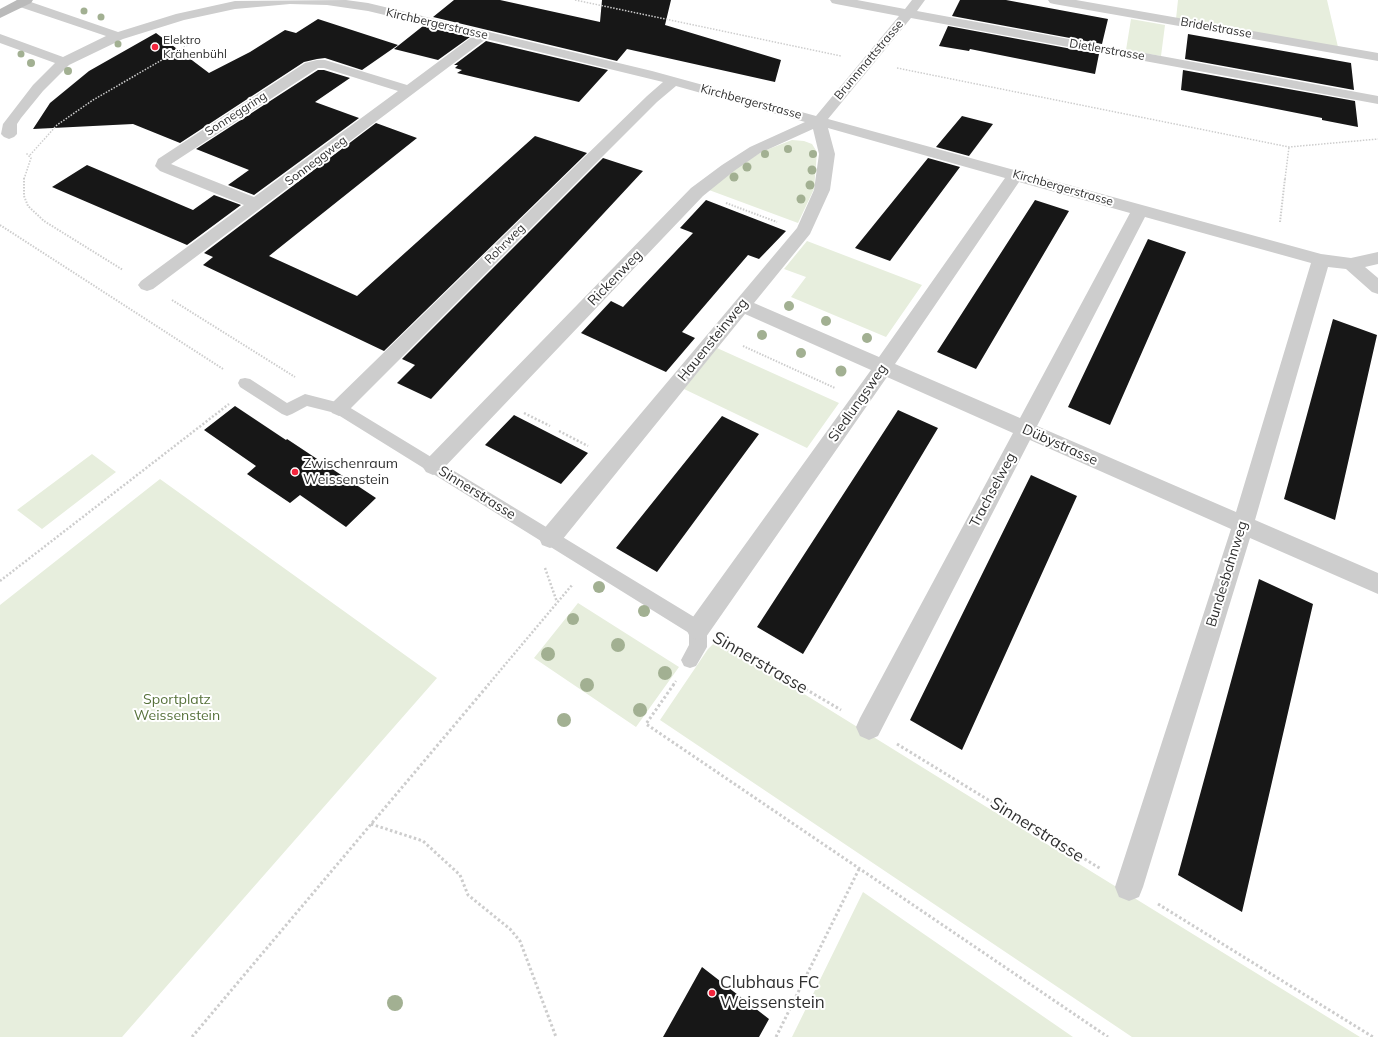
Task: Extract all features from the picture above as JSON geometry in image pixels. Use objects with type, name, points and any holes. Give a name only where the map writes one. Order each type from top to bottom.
[{"type":"main road","points":[[0,14],[24,1]]},
{"type":"street","name":"Kirchbergerstrasse","points":[[64,62],[118,36],[196,13],[263,1],[308,0],[349,4],[673,81],[1321,260],[1351,264],[1378,258]]},
{"type":"street","name":"Dietlerstrasse","points":[[836,0],[1378,100]]},
{"type":"street","name":"Brunnmattstrasse","points":[[820,121],[919,0]]},
{"type":"street","name":"Bridelstrasse","points":[[1054,0],[1378,57]]},
{"type":"street","points":[[24,1],[118,36]]},
{"type":"street","name":"Sonneggweg","points":[[148,285],[483,35]]},
{"type":"street","points":[[0,38],[64,62],[38,88],[14,116],[10,124],[8,134]]},
{"type":"street","name":"Sonneggring","points":[[257,204],[166,168],[163,166],[164,162],[310,66],[325,64],[410,90]]},
{"type":"street","name":"Rohrweg","points":[[339,408],[652,99],[673,81]]},
{"type":"street","name":"Rickenweg","points":[[433,466],[697,192],[754,150],[820,121]]},
{"type":"street","name":"Hauensteinweg","points":[[550,538],[803,232],[822,190],[827,154],[820,121]]},
{"type":"street","name":"Siedlungsweg","points":[[698,629],[861,399],[1015,175]]},
{"type":"street","name":"Trachselweg","points":[[869,727],[1140,210]]},
{"type":"street","name":"Bundesbahnweg","points":[[1129,887],[1243,525],[1321,260]]},
{"type":"street","points":[[1351,264],[1378,288]]},
{"type":"street","name":"Dübystrasse","points":[[742,305],[1378,584]]},
{"type":"lane","name":"Sinnerstrasse","points":[[248,385],[287,410],[305,400],[339,408],[698,629],[698,647],[690,660]]},
{"type":"path","points":[[575,0],[868,62],[1289,147],[1378,139]]},
{"type":"path","points":[[30,155],[58,125],[93,100],[204,36]]},
{"type":"path","points":[[1280,222],[1289,147]]},
{"type":"path","points":[[697,192],[803,232]]},
{"type":"path","points":[[0,225],[248,385],[0,581]]},
{"type":"path","points":[[718,335],[861,399]]},
{"type":"path","points":[[192,1037],[572,585],[578,590]]},
{"type":"path","name":"Sinnerstrasse","points":[[698,629],[717,635],[1373,1037]]},
{"type":"path","points":[[690,660],[646,724],[1108,1037]]},
{"type":"path","points":[[371,824],[423,841],[460,876],[468,895],[510,929],[520,941],[556,1037]]},
{"type":"path","points":[[776,1037],[859,868]]},
{"type":"path","points":[[196,1032],[196,1037]]},
{"type":"green space","points":[[1178,0],[1327,0],[1338,47],[1176,19]]},
{"type":"green space","points":[[1131,19],[1165,25],[1161,56],[1126,50]]},
{"type":"green space","points":[[792,140],[804,141],[812,144],[817,152],[814,189],[798,223],[709,190],[721,178],[761,152]]},
{"type":"green space","points":[[807,241],[922,285],[886,337],[791,297],[806,277],[784,269]]},
{"type":"green space","points":[[717,348],[839,403],[807,448],[684,389]]},
{"type":"green space","points":[[92,454],[116,472],[42,529],[17,510]]},
{"type":"green space","name":"Sportplatz Weissenstein","points":[[160,479],[437,678],[122,1037],[0,1037],[0,605]]},
{"type":"green space","points":[[578,603],[679,667],[636,727],[534,658]]},
{"type":"green space","points":[[717,640],[1360,1037],[1132,1037],[660,720],[708,649]]},
{"type":"green space","points":[[863,892],[1073,1037],[792,1037]]},
{"type":"building","points":[[454,0],[500,0],[600,22],[602,0],[671,0],[665,25],[781,60],[775,82],[627,49],[617,61],[433,17]]},
{"type":"building","points":[[960,0],[1006,0],[1108,19],[1102,44],[952,16]]},
{"type":"building","points":[[318,19],[398,45],[362,70],[325,58],[304,62],[180,143],[133,124],[33,129],[50,103],[89,71],[156,33],[209,73],[250,52],[285,30],[296,33]]},
{"type":"building","points":[[423,26],[470,37],[438,60],[394,49]]},
{"type":"building","points":[[948,26],[1099,54],[1095,74],[970,49],[969,51],[939,46]]},
{"type":"building","points":[[1188,34],[1351,63],[1354,90],[1185,59]]},
{"type":"building","points":[[486,41],[608,70],[579,102],[457,73],[462,70],[455,68],[458,65],[454,65]]},
{"type":"building","points":[[318,70],[324,70],[350,78],[315,102],[359,118],[254,195],[228,185],[249,170],[196,149]]},
{"type":"building","points":[[1183,70],[1355,101],[1358,127],[1322,120],[1322,118],[1181,90]]},
{"type":"building","points":[[962,116],[993,124],[969,156],[936,147]]},
{"type":"building","points":[[376,123],[417,138],[269,256],[357,296],[535,136],[587,153],[384,351],[203,265],[213,257],[204,253]]},
{"type":"building","points":[[603,158],[643,171],[431,399],[397,383],[415,365],[402,359]]},
{"type":"building","points":[[928,158],[960,167],[890,261],[855,248]]},
{"type":"building","points":[[87,165],[193,210],[214,195],[241,205],[187,245],[52,187]]},
{"type":"building","points":[[706,200],[786,231],[759,259],[748,255],[682,332],[695,338],[666,372],[581,333],[611,301],[623,307],[693,233],[680,228]]},
{"type":"building","points":[[1035,200],[1069,211],[976,369],[937,352]]},
{"type":"building","points":[[1148,239],[1186,252],[1110,425],[1068,407]]},
{"type":"building","points":[[1333,319],[1377,335],[1335,520],[1284,499]]},
{"type":"building","points":[[235,406],[376,498],[346,527],[300,495],[290,503],[247,474],[256,466],[204,430]]},
{"type":"building","points":[[898,410],[938,428],[803,654],[757,627]]},
{"type":"building","points":[[514,415],[588,453],[561,484],[485,445]]},
{"type":"building","points":[[722,416],[759,434],[657,572],[616,548]]},
{"type":"building","points":[[1031,475],[1077,496],[962,750],[910,720]]},
{"type":"building","points":[[1259,579],[1313,604],[1242,912],[1178,875]]},
{"type":"building","name":"Clubhaus FC Weissenstein","points":[[702,967],[769,1019],[759,1037],[663,1037]]},
{"type":"place","name":"Elektro Krähenbühl","points":[[155,47]]},
{"type":"place","name":"Zwischenraum Weissenstein","points":[[295,472]]},
{"type":"place","name":"Clubhaus FC Weissenstein","points":[[712,993]]}]
